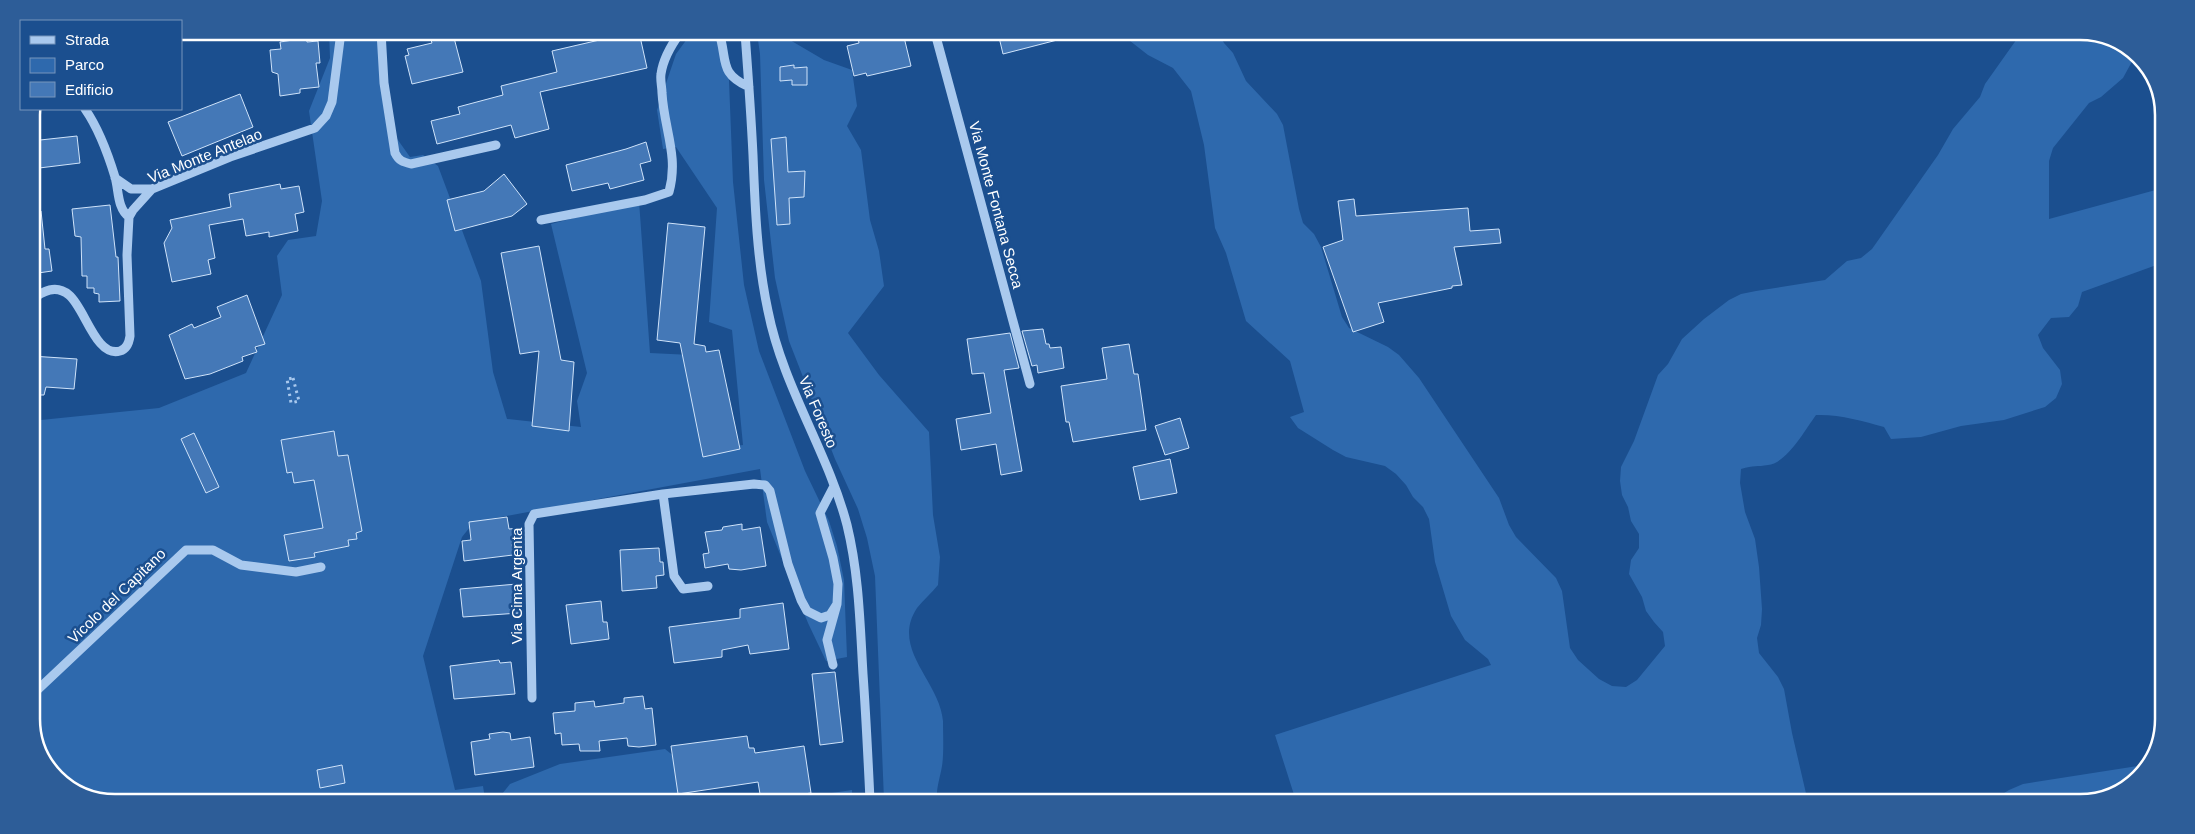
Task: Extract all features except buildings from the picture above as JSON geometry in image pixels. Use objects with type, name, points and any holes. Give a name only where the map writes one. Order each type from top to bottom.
[{"type":"street","name":"Via Monte Antelao","points":[[129,217],[138,202],[152,189],[230,157],[316,128],[326,116],[332,102],[340,40]]},
{"type":"street","points":[[381,40],[384,83],[395,153],[398,159],[411,164],[496,145]]},
{"type":"street","points":[[540,220],[645,200],[669,192],[674,175],[662,105],[661,74],[674,40]]},
{"type":"street","points":[[721,40],[727,71],[734,80],[749,87]]},
{"type":"street","name":"Via Foresto","points":[[746,40],[756,235],[768,314],[795,396],[834,486],[847,527],[857,581],[867,717],[870,794]]},
{"type":"street","name":"Via Monte Fontana Secca","points":[[937,40],[1030,384]]},
{"type":"street","points":[[40,294],[47,289],[58,290],[70,295],[106,350],[115,352],[124,350],[128,344],[130,336],[127,255],[129,217],[121,206],[115,178],[94,122],[86,110]]},
{"type":"street","points":[[115,178],[131,189],[152,189]]},
{"type":"street","name":"Via Cima Argenta","points":[[532,698],[528,524],[534,514],[663,494],[754,484],[765,485],[770,491],[774,504],[788,564],[807,610],[820,618],[830,615],[838,604]]},
{"type":"street","points":[[832,665],[827,640],[838,604],[838,584],[833,558],[820,513],[834,486]]},
{"type":"street","points":[[663,494],[674,576],[683,589],[708,586]]},
{"type":"street","name":"Vicolo del Capitano","points":[[40,688],[186,550],[213,550],[241,565],[296,572],[321,567]]},
{"type":"path","points":[[294,378],[298,401],[292,402],[287,380],[294,378]]},
{"type":"green space","points":[[329,40],[384,40],[393,133],[410,157],[423,155],[438,166],[481,281],[493,372],[507,419],[581,427],[577,401],[587,373],[551,224],[639,201],[650,353],[691,355],[704,450],[743,445],[732,330],[709,322],[717,208],[676,147],[663,149],[657,110],[676,54],[686,40],[726,40],[733,182],[744,285],[759,351],[805,471],[829,521],[837,546],[844,580],[847,657],[826,661],[808,623],[767,522],[760,469],[474,522],[462,537],[423,656],[455,790],[483,786],[484,794],[115,794],[91,790],[78,784],[62,772],[50,756],[44,743],[40,724],[40,420],[159,408],[246,373],[282,295],[277,256],[288,240],[316,236],[322,201],[309,111],[330,58]]},
{"type":"green space","points":[[758,40],[790,40],[824,60],[852,70],[857,106],[847,126],[861,150],[870,220],[879,251],[884,286],[848,333],[879,375],[929,432],[933,515],[940,557],[938,585],[917,608],[910,623],[909,637],[919,665],[940,706],[943,721],[943,761],[937,794],[884,794],[875,576],[867,538],[858,509],[835,459],[789,341],[775,278],[764,180]]},
{"type":"green space","points":[[1129,40],[1222,40],[1233,53],[1246,81],[1277,114],[1283,125],[1303,223],[1314,234],[1321,247],[1342,317],[1349,328],[1388,347],[1399,355],[1419,378],[1499,498],[1509,525],[1516,537],[1556,578],[1562,591],[1570,648],[1578,660],[1599,679],[1612,686],[1626,687],[1637,680],[1665,646],[1663,632],[1646,611],[1642,597],[1629,574],[1631,560],[1639,548],[1639,534],[1631,521],[1628,507],[1622,495],[1620,481],[1621,467],[1634,441],[1658,375],[1668,364],[1682,339],[1729,300],[1741,294],[1825,280],[1847,261],[1861,258],[1872,249],[1938,155],[1953,129],[1980,97],[1985,84],[2016,40],[2089,41],[2113,48],[2132,61],[2123,78],[2101,97],[2089,103],[2053,148],[2049,161],[2049,219],[2155,190],[2155,266],[2082,292],[2078,306],[2069,317],[2051,318],[2038,335],[2043,348],[2060,370],[2062,384],[2056,398],[2045,407],[2004,420],[1961,426],[1921,437],[1891,439],[1884,427],[1842,417],[1816,415],[1795,445],[1782,458],[1768,465],[1741,469],[1740,483],[1745,512],[1755,539],[1759,567],[1762,609],[1761,625],[1757,638],[1759,653],[1778,677],[1784,689],[1806,794],[1294,794],[1275,735],[1491,665],[1488,659],[1465,640],[1451,616],[1435,562],[1429,519],[1423,507],[1413,497],[1406,485],[1385,466],[1346,457],[1333,450],[1298,428],[1290,417],[1304,412],[1290,361],[1246,321],[1226,253],[1215,228],[1204,145],[1191,91],[1173,68],[1148,55]]},
{"type":"green space","points":[[665,749],[680,761],[684,787],[694,794],[502,794],[510,784],[560,764]]},
{"type":"green space","points":[[2138,766],[2121,781],[2104,790],[2080,794],[2003,794],[2023,784]]},
{"type":"green space","points":[[852,790],[852,794],[825,794]]}]
